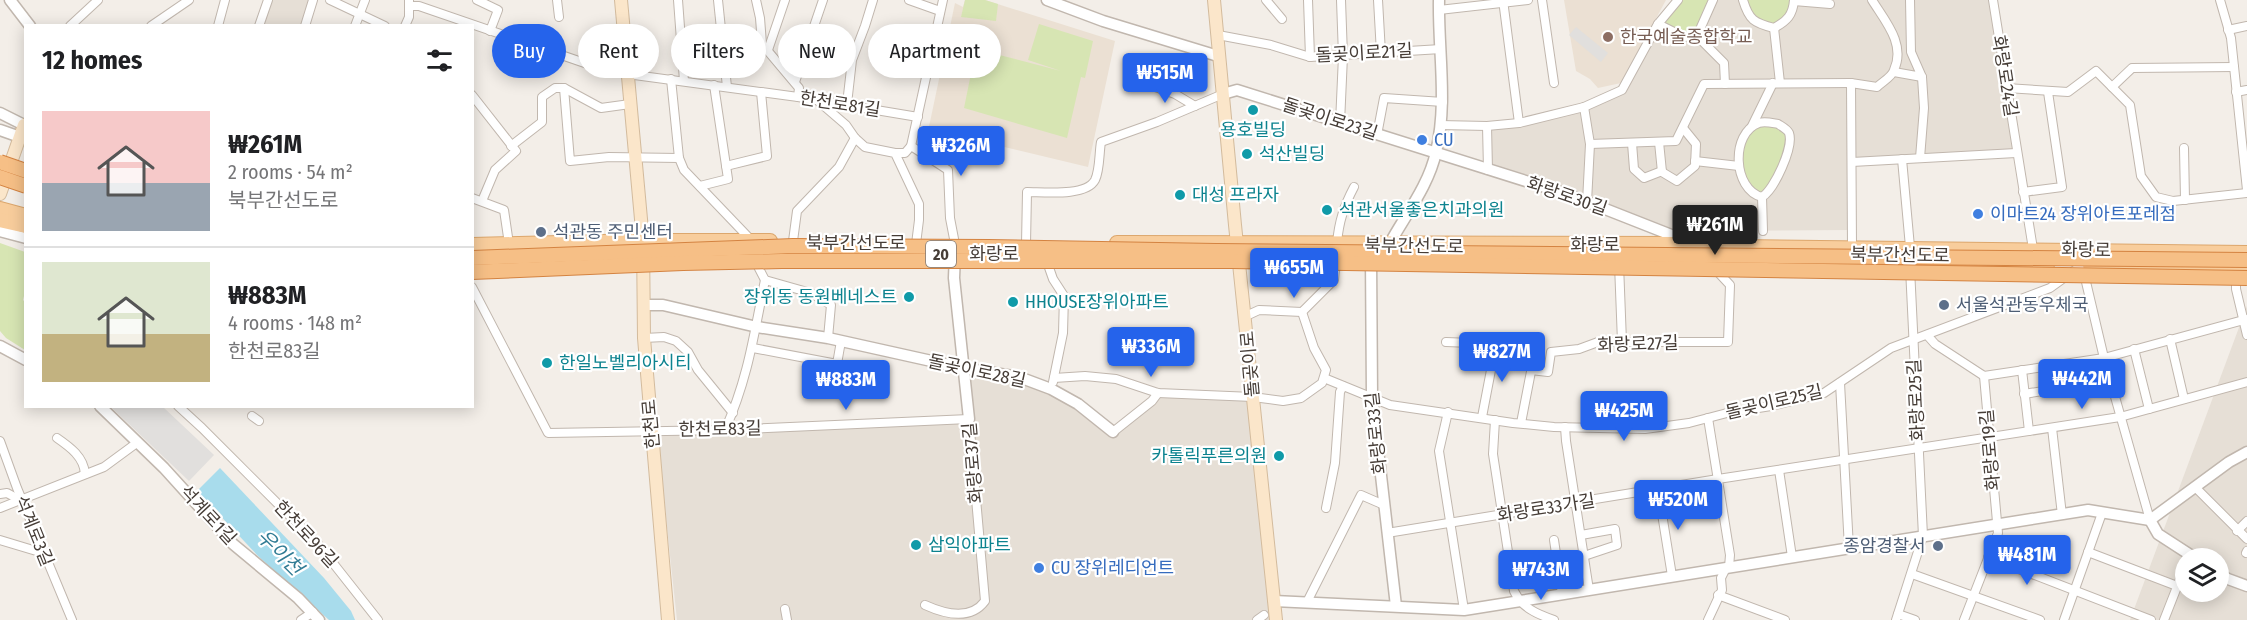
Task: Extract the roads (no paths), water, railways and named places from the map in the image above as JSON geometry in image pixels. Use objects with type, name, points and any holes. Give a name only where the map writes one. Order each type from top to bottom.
[{"type":"highway","points":[[0,162],[24,170]]},
{"type":"highway","points":[[0,177],[24,185]]},
{"type":"highway","name":"북부간선도로","points":[[474,258],[794,246],[2247,260]]},
{"type":"highway","name":"북부간선도로","points":[[474,270],[760,261],[1232,261],[2243,274]]},
{"type":"main road","name":"한천로","points":[[621,0],[623,24]]},
{"type":"main road","name":"돌곶이로","points":[[1214,0],[1274,601],[1266,618]]},
{"type":"main road","name":"한천로","points":[[627,78],[643,241],[644,338],[668,620]]},
{"type":"main road","points":[[0,194],[24,127]]},
{"type":"main road","points":[[0,209],[24,215]]},
{"type":"main road","points":[[0,220],[24,226]]},
{"type":"main road","name":"화랑로","points":[[474,245],[685,241],[752,248],[955,249],[1238,258],[2082,265],[2206,268],[2243,274]]},
{"type":"main road","points":[[685,241],[681,249],[687,259]]},
{"type":"main road","name":"화랑로","points":[[474,270],[687,259],[793,241],[916,244],[955,249],[1026,244],[1276,242],[1695,244],[1740,247],[2247,252]]},
{"type":"main road","points":[[1276,242],[1272,250],[1277,258]]},
{"type":"main road","points":[[1709,262],[1718,256],[1710,245]]},
{"type":"main road","points":[[1740,247],[1730,256],[1740,263]]},
{"type":"main road","points":[[2206,268],[2212,261],[2212,252]]},
{"type":"street","points":[[10,0],[28,24]]},
{"type":"street","points":[[72,24],[98,0]]},
{"type":"street","points":[[154,24],[189,0]]},
{"type":"street","points":[[219,24],[225,0]]},
{"type":"street","points":[[260,24],[268,0]]},
{"type":"street","points":[[306,24],[314,0]]},
{"type":"street","points":[[330,0],[381,24]]},
{"type":"street","points":[[356,24],[365,0]]},
{"type":"street","points":[[477,0],[498,10],[490,31]]},
{"type":"street","points":[[558,0],[559,17]]},
{"type":"street","points":[[678,0],[684,81]]},
{"type":"street","points":[[718,0],[727,87]]},
{"type":"street","points":[[756,0],[762,44],[795,82],[799,88],[798,97]]},
{"type":"street","points":[[768,50],[785,0]]},
{"type":"street","points":[[795,82],[823,0]]},
{"type":"street","points":[[848,104],[852,60],[873,0]]},
{"type":"street","points":[[909,0],[940,11]]},
{"type":"street","points":[[817,100],[846,125],[865,147],[905,153],[911,146],[943,0]]},
{"type":"street","points":[[1047,0],[1103,21],[1218,57]]},
{"type":"street","points":[[1266,0],[1282,19]]},
{"type":"street","points":[[1308,0],[1310,57]]},
{"type":"street","points":[[1340,123],[1343,56],[1341,0]]},
{"type":"street","points":[[1378,0],[1380,53]]},
{"type":"street","points":[[1390,243],[1427,177],[1436,154],[1443,102],[1439,5],[1528,0]]},
{"type":"street","points":[[1542,0],[1554,83]]},
{"type":"street","points":[[1440,125],[1487,126],[1519,123],[1584,107],[1622,90],[1658,24],[1678,0]]},
{"type":"street","points":[[1697,36],[1713,0]]},
{"type":"street","points":[[1743,0],[1749,17],[1760,25],[1774,28],[1786,22],[1793,11],[1794,0],[1830,4]]},
{"type":"street","points":[[1590,144],[1676,141],[1704,84],[1851,82],[1877,87],[1894,72],[1899,49],[1872,0]]},
{"type":"street","points":[[1910,0],[1911,52],[1922,78],[1924,108],[1920,158]]},
{"type":"street","name":"화랑로24길","points":[[1993,0],[2033,249]]},
{"type":"street","points":[[2006,88],[2068,92],[2096,71],[2130,105],[2141,176],[2156,196],[2173,201],[2247,192],[2231,38],[2220,0]]},
{"type":"street","points":[[1503,2],[1519,123]]},
{"type":"street","points":[[405,24],[410,3]]},
{"type":"street","name":"한천로81길","points":[[410,3],[470,24]]},
{"type":"street","points":[[1658,24],[1684,37],[1697,36],[1724,63],[1725,84]]},
{"type":"street","name":"한천로81길","points":[[474,25],[578,61]]},
{"type":"street","points":[[2228,30],[2247,27]]},
{"type":"street","points":[[1762,197],[1750,191],[1743,179],[1739,166],[1740,146],[1777,83],[1774,28]]},
{"type":"street","name":"돌곶이로21길","points":[[1218,35],[1271,45],[1310,57],[1441,49]]},
{"type":"street","points":[[2112,87],[2132,68],[2234,67]]},
{"type":"street","points":[[1894,72],[1922,78]]},
{"type":"street","name":"한천로81길","points":[[659,78],[848,104],[918,117]]},
{"type":"street","points":[[671,79],[679,158],[684,170],[752,248],[765,280],[753,348],[733,413],[725,430]]},
{"type":"street","points":[[1851,82],[1852,247]]},
{"type":"street","points":[[1144,83],[1175,94],[1195,106]]},
{"type":"street","points":[[700,186],[728,179],[714,85]]},
{"type":"street","points":[[512,147],[542,122],[542,97],[555,88],[564,88],[602,108],[630,104]]},
{"type":"street","points":[[564,88],[570,161],[609,156],[679,158]]},
{"type":"street","name":"돌곶이로23길","points":[[1223,94],[1237,90],[1436,154]]},
{"type":"street","points":[[2236,92],[2247,90]]},
{"type":"street","points":[[726,166],[767,156],[761,92]]},
{"type":"street","points":[[2023,192],[2062,187],[2048,92]]},
{"type":"street","points":[[1026,244],[1027,192],[1070,192],[1088,186],[1095,180],[1101,142],[1223,94]]},
{"type":"street","points":[[474,98],[516,152],[495,170],[482,201]]},
{"type":"street","points":[[1377,135],[1384,98],[1443,102]]},
{"type":"street","points":[[1584,107],[1590,144],[1587,202]]},
{"type":"street","points":[[0,113],[24,127]]},
{"type":"street","points":[[1750,129],[1763,122],[1778,123],[1789,133],[1790,142],[1778,176],[1762,197]]},
{"type":"street","points":[[1487,126],[1488,170]]},
{"type":"street","points":[[0,130],[24,127]]},
{"type":"street","points":[[1662,171],[1677,181],[1695,166],[1696,144],[1683,128]]},
{"type":"street","points":[[793,241],[797,211],[839,167],[855,138]]},
{"type":"street","points":[[1659,142],[1662,171]]},
{"type":"street","points":[[1632,143],[1634,169],[1644,178],[1662,171]]},
{"type":"street","points":[[911,146],[948,170],[950,218],[955,249]]},
{"type":"street","points":[[2184,148],[2185,200]]},
{"type":"street","points":[[895,153],[919,204],[916,244]]},
{"type":"street","points":[[1852,162],[2016,153]]},
{"type":"street","name":"화랑로30길","points":[[1436,154],[1587,202],[1695,244]]},
{"type":"street","points":[[1902,159],[1910,248]]},
{"type":"street","points":[[1695,161],[1739,166]]},
{"type":"street","points":[[1337,243],[1338,225],[1344,206],[1354,187]]},
{"type":"street","points":[[1762,197],[1763,231]]},
{"type":"street","points":[[474,199],[504,210],[509,244]]},
{"type":"street","points":[[0,231],[24,237]]},
{"type":"street","name":"화랑로37길","points":[[925,605],[956,619],[964,619],[974,617],[984,602],[969,419],[954,278],[955,249]]},
{"type":"street","points":[[1044,253],[1050,272],[1064,296],[1063,333],[1052,383]]},
{"type":"street","points":[[1246,316],[1259,310],[1302,312],[1334,280],[1336,258]]},
{"type":"street","name":"화랑로33길","points":[[1371,258],[1372,397],[1396,606]]},
{"type":"street","name":"화랑로","points":[[1619,261],[1622,342]]},
{"type":"street","name":"화랑로27길","points":[[1531,370],[1548,372],[1551,352],[1579,349],[1598,342],[1728,342],[1730,285],[1709,262]]},
{"type":"street","name":"화랑로25길","points":[[1897,617],[1923,536],[1910,265]]},
{"type":"street","points":[[2082,265],[2104,358],[2150,520],[2158,534],[2176,548]]},
{"type":"street","name":"화랑로","points":[[1913,340],[2050,288],[2082,265]]},
{"type":"street","points":[[2243,274],[2235,290],[2245,319],[2247,335]]},
{"type":"street","points":[[765,280],[811,293],[831,305],[828,339]]},
{"type":"street","name":"한천로83길","points":[[474,291],[548,433],[725,430],[969,419]]},
{"type":"street","name":"돌곶이로28길","points":[[644,305],[663,305],[757,327],[842,341],[963,368],[1052,383],[1085,376],[1116,379],[1158,393],[1253,397]]},
{"type":"street","points":[[1253,397],[1283,401],[1301,398],[1322,383],[1326,370],[1314,348],[1302,312]]},
{"type":"street","points":[[1927,335],[1935,344],[1984,376],[2104,358],[2245,319]]},
{"type":"street","points":[[644,338],[664,337],[676,341],[688,352],[698,370],[733,413]]},
{"type":"street","points":[[2170,339],[2184,399]]},
{"type":"street","name":"돌곶이로25길","points":[[1324,378],[1390,405],[1521,423],[1565,427],[1645,429],[1689,423],[1824,393],[1891,348],[1913,340]]},
{"type":"street","points":[[753,348],[837,364],[842,341]]},
{"type":"street","points":[[1446,342],[1496,344],[1535,351],[1521,423]]},
{"type":"street","points":[[1482,417],[1496,344]]},
{"type":"street","points":[[0,346],[24,359]]},
{"type":"street","points":[[2134,349],[2149,409]]},
{"type":"street","points":[[2022,370],[2030,431]]},
{"type":"street","name":"화랑로19길","points":[[1964,620],[1998,533],[1984,376]]},
{"type":"street","points":[[2024,394],[2110,380]]},
{"type":"street","name":"화랑로33가길","points":[[1387,533],[1988,436],[2120,417],[2247,382]]},
{"type":"street","name":"돌곶이로28길","points":[[1052,383],[1113,432],[1152,401],[1158,393]]},
{"type":"street","name":"돌곶이로25길","points":[[1840,383],[1849,548]]},
{"type":"street","points":[[1326,508],[1335,464],[1340,392],[1343,386]]},
{"type":"street","name":"석계로1길","points":[[102,408],[138,442],[233,544],[316,616]]},
{"type":"street","name":"한천로96길","points":[[180,408],[347,573],[378,620]]},
{"type":"street","points":[[1448,412],[1439,451],[1464,610]]},
{"type":"street","name":"돌곶이로25길","points":[[1708,418],[1730,555],[1727,568],[1721,578],[1722,590],[1708,620]]},
{"type":"street","points":[[1495,420],[1493,454],[1514,591],[1519,601],[1536,614],[1554,620]]},
{"type":"street","points":[[1565,427],[1589,590]]},
{"type":"street","points":[[2052,428],[2062,515]]},
{"type":"street","points":[[57,438],[73,449],[85,468],[85,474]]},
{"type":"street","name":"석계로3길","points":[[0,441],[22,501],[72,620]]},
{"type":"street","points":[[0,508],[104,467],[138,442]]},
{"type":"street","points":[[1274,601],[1464,610],[2088,510],[2150,520],[2247,452]]},
{"type":"street","points":[[1779,470],[1792,557]]},
{"type":"street","points":[[2195,487],[2247,539]]},
{"type":"street","points":[[1658,489],[1672,576]]},
{"type":"street","points":[[0,494],[7,494],[22,501]]},
{"type":"street","points":[[1307,602],[1360,495],[1384,505]]},
{"type":"street","points":[[2064,620],[2102,513]]},
{"type":"street","points":[[2237,531],[2247,521]]},
{"type":"street","points":[[1581,535],[1615,529],[1617,545],[1584,555]]},
{"type":"street","points":[[0,540],[43,553]]},
{"type":"street","points":[[1554,540],[1562,594]]},
{"type":"street","points":[[2088,552],[2175,585]]},
{"type":"street","points":[[1989,557],[2151,620]]},
{"type":"street","points":[[1912,574],[2040,620]]},
{"type":"street","points":[[2229,579],[2247,586]]},
{"type":"street","points":[[2164,620],[2175,591]]},
{"type":"street","points":[[1718,595],[1785,620]]},
{"type":"street","points":[[785,609],[786,620]]},
{"type":"street","points":[[301,620],[316,616]]},
{"type":"street","points":[[1897,617],[1915,620]]},
{"type":"water","name":"우이천","points":[[220,468],[324,578],[351,611],[355,620],[329,620],[258,556],[197,491]]},
{"type":"place","name":"한국예술종합학교","points":[[1608,37]]},
{"type":"place","name":"용호빌딩","points":[[1253,110]]},
{"type":"place","name":"CU","points":[[1422,140]]},
{"type":"place","name":"석산빌딩","points":[[1247,154]]},
{"type":"place","name":"대성 프라자","points":[[1180,195]]},
{"type":"place","name":"석관서울좋은치과의원","points":[[1327,210]]},
{"type":"place","name":"이마트24 장위아트포레점","points":[[1978,214]]},
{"type":"place","name":"석관동 주민센터","points":[[541,232]]},
{"type":"place","name":"장위동 동원베네스트","points":[[909,297]]},
{"type":"place","name":"HHOUSE장위아파트","points":[[1013,302]]},
{"type":"place","name":"서울석관동우체국","points":[[1944,305]]},
{"type":"place","name":"한일노벨리아시티","points":[[547,363]]},
{"type":"place","name":"카톨릭푸른의원","points":[[1279,456]]},
{"type":"place","name":"삼익아파트","points":[[916,545]]},
{"type":"place","name":"종암경찰서","points":[[1938,546]]},
{"type":"place","name":"CU 장위레디언트","points":[[1039,568]]}]
